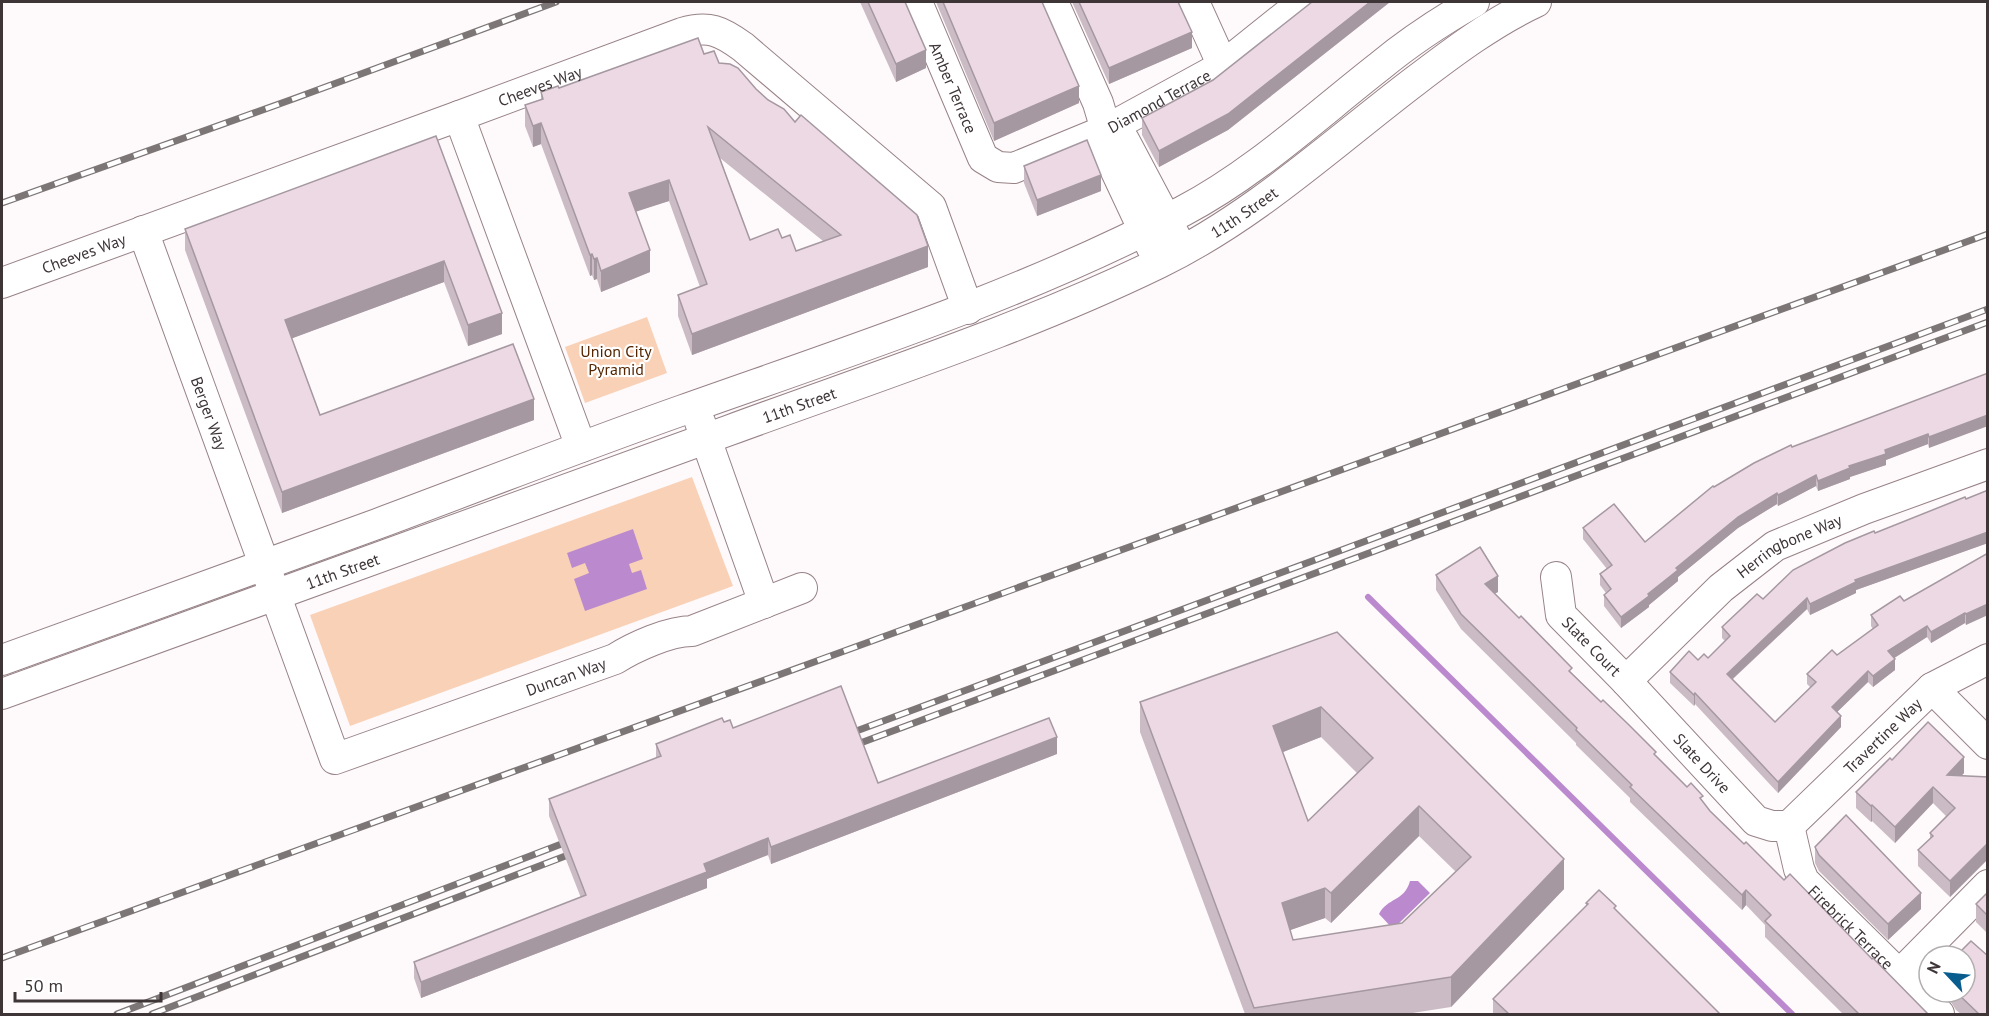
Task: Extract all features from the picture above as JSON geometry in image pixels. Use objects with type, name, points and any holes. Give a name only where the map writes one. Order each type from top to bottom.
[{"type":"street","name":"Amber Terrace","points":[[917,2],[983,158],[998,167]]},
{"type":"street","points":[[1053,2],[1098,103],[1106,130],[1124,140],[1154,225],[1171,257]]},
{"type":"street","points":[[1194,2],[1223,66]]},
{"type":"street","name":"Diamond Terrace","points":[[998,167],[1014,168],[1106,130],[1223,66],[1304,2]]},
{"type":"street","name":"11th Street","points":[[2,660],[581,447],[968,309],[1034,282],[1187,209],[1254,165],[1437,23],[1474,2]]},
{"type":"street","name":"11th Street","points":[[2,693],[706,439],[1075,301],[1171,257],[1244,213],[1306,168],[1455,50],[1536,2]]},
{"type":"street","name":"Cheeves Way","points":[[2,283],[682,33],[701,28],[711,29],[743,47],[931,207],[968,309]]},
{"type":"street","points":[[459,116],[581,447]]},
{"type":"street","name":"Berger Way","points":[[143,231],[275,595]]},
{"type":"street","points":[[694,406],[764,603],[802,588]]},
{"type":"street","name":"Herringbone Way","points":[[1626,681],[1721,588],[1775,546],[1864,509],[1988,464]]},
{"type":"street","name":"Slate Court","points":[[1556,577],[1561,615],[1626,681]]},
{"type":"street","name":"Duncan Way","points":[[275,595],[335,759],[615,659],[629,650],[683,631],[692,631],[764,603]]},
{"type":"street","name":"Travertine Way","points":[[1789,826],[1932,688],[1988,659]]},
{"type":"street","name":"Slate Drive","points":[[1626,681],[1756,821],[1772,826],[1789,826]]},
{"type":"street","points":[[1932,688],[1988,744]]},
{"type":"street","name":"Firebrick Terrace","points":[[1789,826],[1804,881],[1939,1014]]},
{"type":"street","points":[[1900,974],[1988,885]]},
{"type":"green space","name":"Union City Pyramid","points":[[647,317],[667,373],[585,403],[565,347]]},
{"type":"green space","points":[[692,477],[733,586],[350,726],[310,615]]},
{"type":"shaded area","points":[[633,529],[643,559],[629,564],[632,573],[641,570],[647,589],[585,611],[574,579],[589,573],[585,563],[572,568],[567,553]]},
{"type":"shaded area","points":[[1410,881],[1418,881],[1430,893],[1393,929],[1379,914],[1404,893]]},
{"type":"building","points":[[868,2],[905,2],[926,50],[896,64]]},
{"type":"building","points":[[943,2],[1042,2],[1079,86],[994,123]]},
{"type":"building","points":[[1079,2],[1178,2],[1192,32],[1109,68]]},
{"type":"building","points":[[1312,2],[1370,2],[1228,114],[1159,151],[1142,118],[1213,80]]},
{"type":"building","points":[[698,38],[704,54],[714,51],[719,63],[730,64],[738,68],[756,89],[768,100],[784,109],[795,122],[801,115],[917,215],[928,246],[692,334],[678,295],[707,284],[669,180],[629,193],[650,250],[601,271],[597,258],[594,259],[592,254],[590,255],[541,123],[533,126],[525,105],[543,99],[541,92],[558,86],[559,88]],"holes":[[[708,127],[841,235],[796,251],[790,235],[782,238],[778,229],[750,240]]]},
{"type":"building","points":[[436,136],[502,313],[468,325],[444,261],[285,320],[320,415],[513,344],[534,399],[282,492],[185,229]]},
{"type":"building","points":[[1087,140],[1101,175],[1037,200],[1024,166]]},
{"type":"building","points":[[1988,373],[1988,415],[1929,437],[1928,434],[1885,450],[1886,454],[1849,466],[1850,468],[1818,481],[1816,475],[1778,495],[1777,493],[1738,517],[1676,568],[1678,570],[1648,594],[1649,596],[1621,617],[1604,595],[1611,589],[1600,574],[1612,565],[1583,528],[1614,504],[1645,542],[1713,486],[1754,463],[1791,445],[1792,447]]},
{"type":"building","points":[[1988,490],[1988,532],[1855,580],[1856,582],[1810,604],[1807,598],[1727,674],[1775,722],[1816,682],[1807,674],[1832,650],[1837,655],[1878,625],[1871,615],[1900,596],[1904,601],[1988,553],[1988,604],[1965,613],[1931,632],[1927,626],[1888,651],[1895,659],[1873,676],[1868,671],[1832,707],[1841,716],[1778,782],[1695,693],[1694,695],[1670,672],[1689,651],[1698,660],[1704,654],[1708,658],[1730,636],[1722,627],[1757,594],[1763,599],[1793,570],[1874,531],[1875,533]]},
{"type":"building","points":[[1480,547],[1498,576],[1485,584],[1519,618],[1521,616],[1572,668],[1569,671],[1628,724],[1687,787],[1691,783],[1703,796],[1700,798],[1710,811],[1744,844],[1746,842],[1784,880],[1790,874],[1928,1014],[1859,1014],[1765,921],[1771,915],[1746,890],[1742,895],[1630,787],[1632,785],[1576,730],[1577,728],[1461,614],[1436,575]]},
{"type":"building","points":[[1337,632],[1564,859],[1451,977],[1254,1008],[1140,702]],"holes":[[[1321,707],[1373,758],[1308,821],[1273,726]],[[1419,806],[1471,857],[1402,923],[1293,940],[1282,903],[1325,888],[1331,893]]]},
{"type":"building","points":[[841,686],[878,783],[1049,718],[1057,737],[771,847],[768,838],[704,864],[707,872],[421,982],[414,962],[586,895],[549,799],[661,756],[656,744],[722,718],[724,722],[730,720],[733,728]]},
{"type":"building","points":[[1928,722],[1964,757],[1947,775],[1988,777],[1988,843],[1950,881],[1918,850],[1933,836],[1930,833],[1955,808],[1933,787],[1895,827],[1856,792],[1890,758],[1892,760]]},
{"type":"building","points":[[1846,815],[1921,893],[1888,924],[1819,855],[1815,847]]},
{"type":"building","points":[[1599,890],[1616,906],[1614,908],[1720,1014],[1509,1014],[1493,999],[1588,904],[1586,903]]},
{"type":"building","points":[[1988,892],[1988,916],[1976,904]]},
{"type":"building","points":[[1977,946],[1988,956],[1988,1014],[1979,1014],[1969,1004],[1977,1004]]},
{"type":"waterway","points":[[1368,597],[1792,1014]]},
{"type":"railway","points":[[2,203],[556,2]]},
{"type":"railway","points":[[2,958],[1988,234]]},
{"type":"railway","points":[[843,736],[1988,309]]},
{"type":"railway","points":[[847,748],[1988,322]]},
{"type":"railway","points":[[117,1014],[577,838]]},
{"type":"railway","points":[[152,1014],[581,850]]}]
